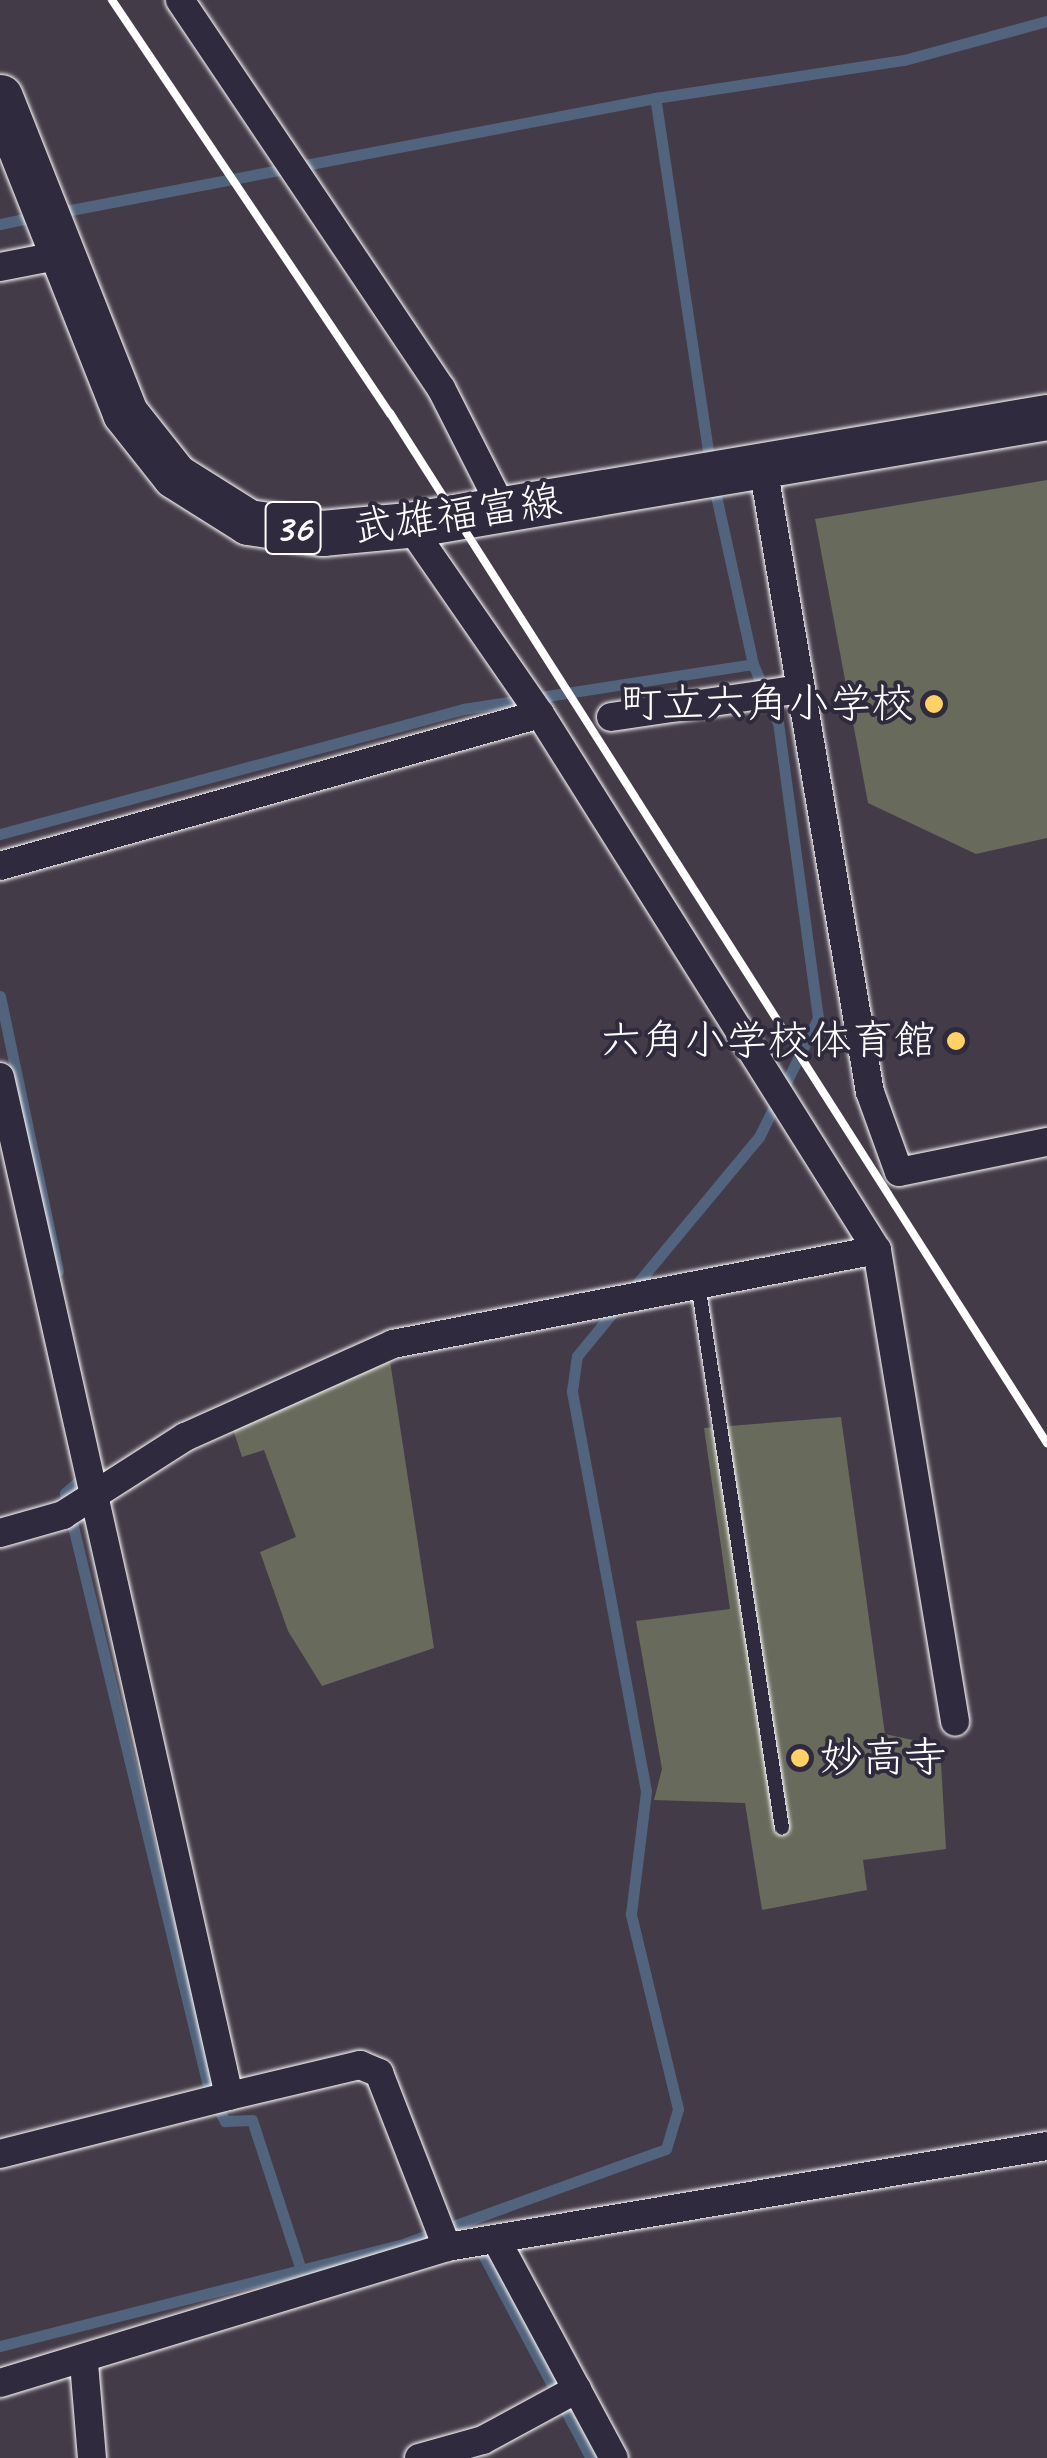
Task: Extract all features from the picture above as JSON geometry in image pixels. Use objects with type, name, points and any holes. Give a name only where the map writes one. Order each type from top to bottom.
[{"type":"main road","name":"武雄福富線","points":[[0,97],[125,413],[175,476],[248,522],[322,533],[408,525],[689,484],[1047,417]]},
{"type":"street","points":[[180,0],[313,208],[441,388],[503,510]]},
{"type":"street","points":[[0,267],[53,232]]},
{"type":"street","points":[[749,470],[870,1092],[899,1172],[1047,1142]]},
{"type":"street","points":[[408,525],[540,714],[877,1250],[955,1722]]},
{"type":"street","points":[[611,717],[793,690]]},
{"type":"street","points":[[0,866],[540,714]]},
{"type":"street","points":[[0,1077],[79,1492],[217,2099]]},
{"type":"street","points":[[0,1534],[185,1437],[393,1344],[599,1298],[698,1284],[877,1250]]},
{"type":"street","points":[[0,2154],[360,2065],[378,2073],[464,2238],[565,2397],[614,2458]]},
{"type":"street","points":[[0,2384],[84,2363],[464,2238],[1047,2146]]},
{"type":"street","points":[[84,2363],[92,2458]]},
{"type":"street","points":[[419,2458],[565,2397]]},
{"type":"lane","points":[[698,1284],[782,1828]]},
{"type":"green space","points":[[1047,480],[1047,838],[976,854],[868,803],[815,519]]},
{"type":"green space","points":[[390,1361],[434,1648],[322,1686],[288,1631],[260,1552],[296,1537],[264,1450],[242,1457],[233,1429]]},
{"type":"green space","name":"妙高寺","points":[[841,1417],[885,1734],[940,1746],[946,1849],[863,1860],[867,1890],[762,1910],[745,1803],[654,1800],[662,1769],[636,1621],[730,1609],[704,1428]]},
{"type":"waterway","points":[[710,464],[655,98],[904,60],[1047,21]]},
{"type":"waterway","points":[[55,213],[655,98]]},
{"type":"waterway","points":[[0,224],[37,216]]},
{"type":"waterway","points":[[631,1291],[759,1137],[818,1018],[778,723],[753,664],[713,482]]},
{"type":"waterway","points":[[0,834],[463,709],[753,664]]},
{"type":"waterway","points":[[0,996],[58,1271]]},
{"type":"waterway","points":[[0,2346],[406,2243],[666,2149],[678,2109],[631,1914],[646,1791],[572,1391],[577,1356],[619,1305]]},
{"type":"waterway","points":[[87,1474],[65,1493],[209,2090],[225,2121],[252,2120],[301,2270]]},
{"type":"waterway","points":[[478,2245],[591,2458]]},
{"type":"railway","points":[[112,0],[390,413],[1047,1443]]},
{"type":"place","name":"町立六角小学校","points":[[934,704]]},
{"type":"place","name":"六角小学校体育館","points":[[956,1041]]},
{"type":"place","name":"妙高寺","points":[[800,1758]]}]
